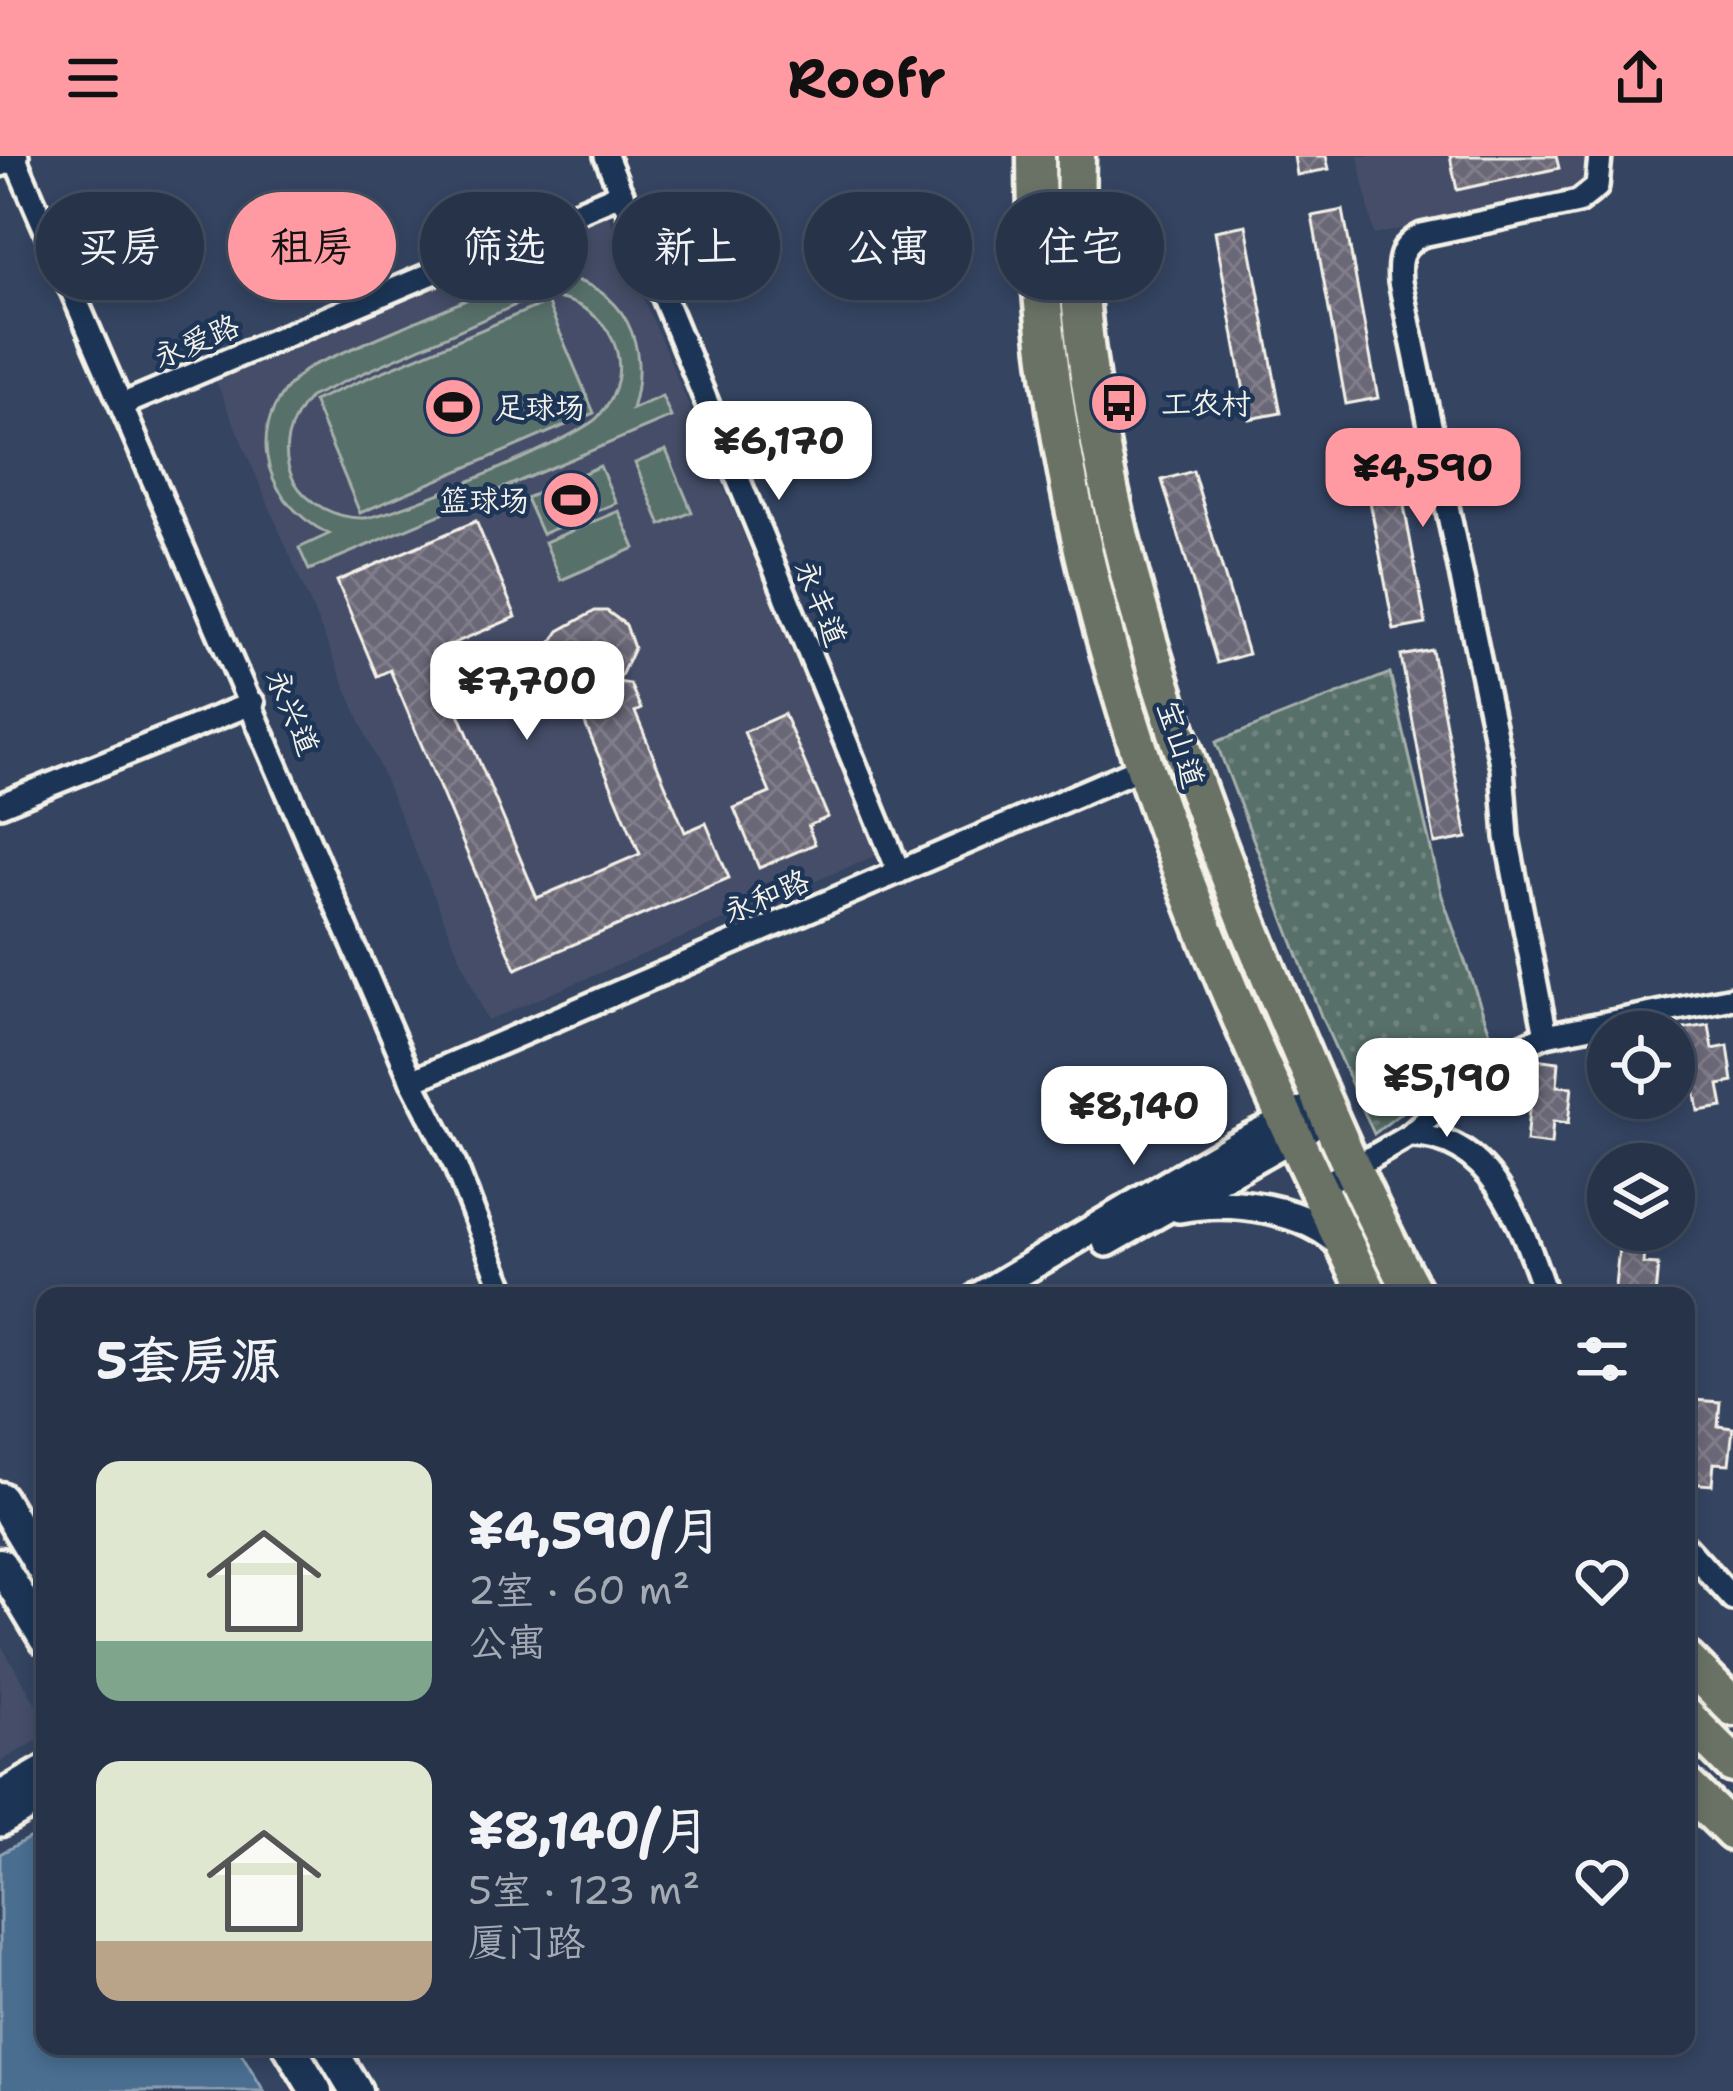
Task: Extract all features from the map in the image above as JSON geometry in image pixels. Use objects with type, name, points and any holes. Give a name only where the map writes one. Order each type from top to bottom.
[{"type":"main road","name":"宝山道","points":[[1036,156],[1045,350],[1065,484],[1142,766],[1290,1126],[1366,1287]]},
{"type":"main road","name":"宝山道","points":[[1076,156],[1075,205],[1091,375],[1107,484],[1135,593],[1213,839],[1324,1110],[1410,1287]]},
{"type":"main road","points":[[0,1498],[36,1558]]},
{"type":"main road","points":[[0,1564],[36,1624]]},
{"type":"main road","points":[[1695,1669],[1733,1707]]},
{"type":"main road","points":[[1695,1726],[1733,1764]]},
{"type":"main road","points":[[1695,1795],[1733,1832]]},
{"type":"main road","points":[[294,2055],[316,2091]]},
{"type":"main road","points":[[334,2055],[356,2091]]},
{"type":"street","points":[[0,162],[14,156]]},
{"type":"street","name":"永兴道","points":[[14,156],[412,1081],[455,1165],[502,1287]]},
{"type":"street","name":"永丰道","points":[[607,156],[622,192]]},
{"type":"street","points":[[1546,1035],[1507,837],[1502,768],[1400,282],[1400,258],[1411,241],[1422,236],[1578,202],[1597,187],[1600,156]]},
{"type":"street","name":"永爱路","points":[[124,404],[612,197]]},
{"type":"street","name":"永丰道","points":[[666,300],[899,872]]},
{"type":"street","points":[[0,805],[253,703]]},
{"type":"street","name":"永和路","points":[[412,1081],[1142,766]]},
{"type":"street","points":[[1318,1188],[1409,1136],[1493,1060],[1546,1035],[1733,998]]},
{"type":"street","points":[[996,1287],[1324,1110]]},
{"type":"street","points":[[1031,1287],[1157,1214],[1290,1126]]},
{"type":"street","points":[[1409,1136],[1436,1136],[1466,1152],[1506,1194],[1542,1287]]},
{"type":"street","points":[[1157,1214],[1199,1204],[1254,1209],[1322,1228],[1347,1250]]},
{"type":"street","points":[[1695,1557],[1733,1599]]},
{"type":"street","points":[[0,1796],[36,1775]]},
{"type":"street","points":[[0,1822],[36,1801]]},
{"type":"shaded area","points":[[1358,156],[1591,156],[1588,181],[1576,190],[1374,235]]},
{"type":"shaded area","points":[[607,212],[612,224],[612,300],[644,300],[879,854],[487,1021],[215,379],[420,292],[420,300],[588,300],[588,220]]},
{"type":"shaded area","points":[[0,1643],[36,1704],[36,1741],[0,1762]]},
{"type":"shaded area","points":[[36,1834],[36,2055],[242,2055],[264,2091],[0,2091],[0,1854]]},
{"type":"green space","points":[[588,286],[615,305],[635,342],[637,386],[632,409],[662,396],[671,417],[309,570],[299,548],[329,534],[286,500],[273,478],[267,431],[274,408],[311,366],[466,300],[536,300],[310,397],[288,437],[289,470],[307,497],[344,516],[382,514],[446,491],[524,458],[598,417],[618,379],[613,341],[589,312],[562,300],[588,300]]},
{"type":"green space","name":"足球场","points":[[547,302],[594,413],[360,513],[313,401]]},
{"type":"green space","points":[[666,450],[692,512],[661,525],[635,463]]},
{"type":"green space","name":"篮球场","points":[[600,466],[616,503],[542,534],[526,498]]},
{"type":"green space","name":"篮球场","points":[[619,511],[635,548],[561,580],[545,542]]},
{"type":"green space","points":[[1390,673],[1442,896],[1493,1041],[1374,1134],[1321,1016],[1216,742]]},
{"type":"building","points":[[1294,156],[1326,156],[1329,169],[1297,175]]},
{"type":"building","points":[[1450,156],[1556,156],[1559,168],[1457,190]]},
{"type":"building","points":[[1343,210],[1378,398],[1346,404],[1312,216]]},
{"type":"building","points":[[1246,225],[1281,413],[1249,419],[1215,231]]},
{"type":"building","points":[[1391,436],[1426,624],[1394,630],[1359,442]]},
{"type":"building","points":[[1193,471],[1248,654],[1217,663],[1162,480]]},
{"type":"building","points":[[476,521],[516,617],[433,652],[537,898],[640,854],[576,702],[558,698],[544,674],[545,652],[559,631],[595,611],[607,611],[626,625],[634,648],[618,682],[630,684],[641,709],[635,712],[685,832],[706,823],[729,878],[516,969],[390,670],[377,676],[337,581]]},
{"type":"building","points":[[1432,650],[1467,838],[1435,844],[1401,656]]},
{"type":"building","points":[[784,714],[828,817],[808,826],[815,844],[759,868],[734,808],[770,793],[744,732]]},
{"type":"building","points":[[1709,1025],[1713,1049],[1728,1046],[1733,1082],[1719,1085],[1723,1107],[1698,1111],[1695,1027]]},
{"type":"building","points":[[1534,1059],[1559,1062],[1557,1086],[1572,1087],[1568,1124],[1553,1122],[1551,1145],[1526,1142]]},
{"type":"building","points":[[1619,1251],[1644,1251],[1643,1264],[1658,1265],[1656,1287],[1615,1287]]},
{"type":"building","points":[[1695,1400],[1720,1402],[1718,1426],[1733,1428],[1729,1464],[1714,1463],[1712,1485],[1695,1484]]},
{"type":"place","name":"工农村","points":[[1119,403]]},
{"type":"place","name":"足球场","points":[[453,407]]},
{"type":"place","name":"篮球场","points":[[571,500]]}]
